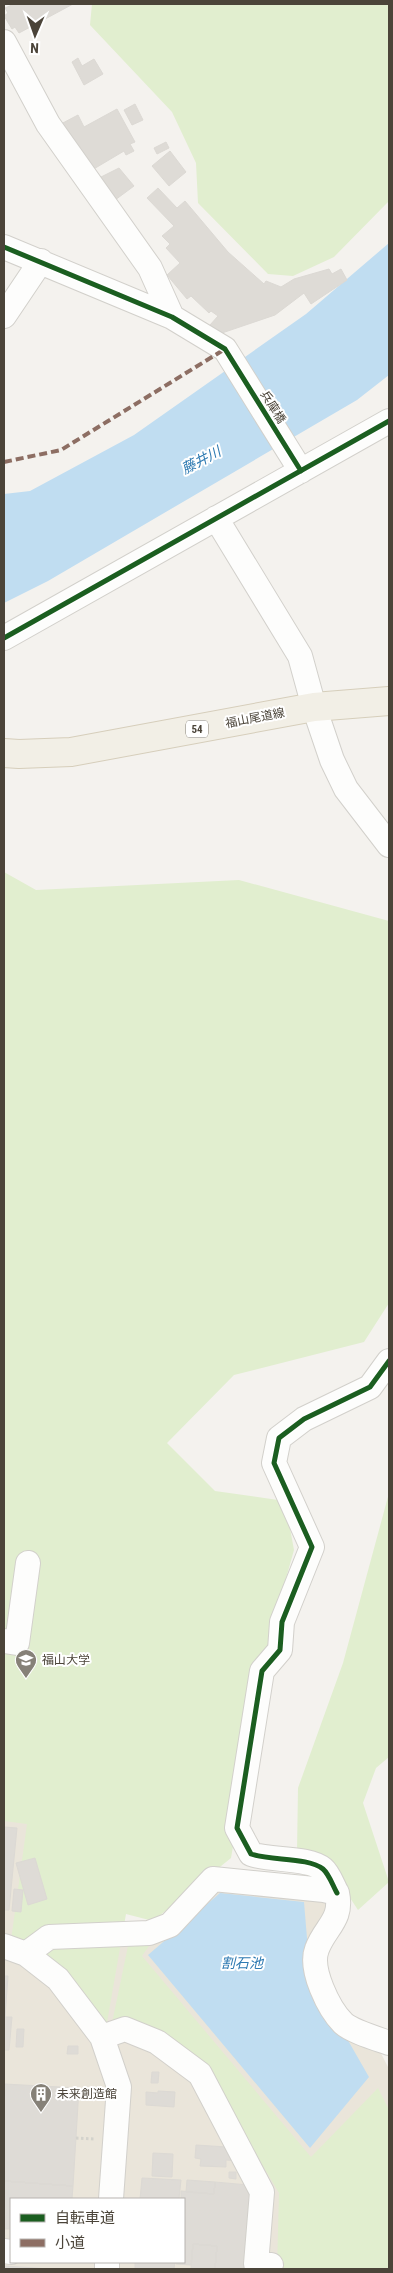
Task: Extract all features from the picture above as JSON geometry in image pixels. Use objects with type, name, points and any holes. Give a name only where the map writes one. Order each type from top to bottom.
[{"type":"main road","name":"福山尾道線","points":[[4,753],[71,752],[314,707],[389,701]]},
{"type":"street","points":[[4,42],[48,124],[150,268],[172,317]]},
{"type":"street","name":"兵庫橋","points":[[4,247],[172,317],[225,349],[298,465]]},
{"type":"street","points":[[4,316],[41,261]]},
{"type":"street","points":[[4,638],[216,518],[298,465],[389,421]]},
{"type":"street","points":[[216,518],[300,656],[314,707],[332,760],[346,790],[389,845]]},
{"type":"street","points":[[389,1361],[370,1387],[304,1419],[279,1438],[274,1464],[312,1547],[282,1622],[280,1650],[262,1671],[237,1828],[251,1854],[263,1858],[314,1864],[325,1870],[339,1903],[335,1919],[316,1949],[315,1966],[324,1994],[344,2024],[389,2043]]},
{"type":"street","points":[[4,1641],[17,1643],[28,1563]]},
{"type":"street","points":[[26,1954],[49,1937],[149,1933],[170,1925],[213,1879],[324,1890],[336,1893]]},
{"type":"street","points":[[4,1946],[26,1954],[58,1979],[102,2037],[118,2086],[112,2198]]},
{"type":"street","points":[[102,2037],[125,2029],[157,2042],[200,2074],[262,2192],[256,2264],[271,2265]]},
{"type":"path","points":[[76,2138],[105,2140]]},
{"type":"shaded area","name":"福山大学","points":[[4,1414],[61,1936],[159,1929],[213,1879],[337,1893],[315,1966],[335,2011],[372,2036],[389,2069],[389,2269],[4,2269]]},
{"type":"green space","points":[[92,4],[389,4],[389,201],[334,257],[293,276],[268,274],[198,203],[196,163],[172,112],[90,25]]},
{"type":"green space","points":[[4,872],[36,890],[239,880],[389,921],[389,1303],[364,1342],[234,1375],[167,1443],[215,1491],[285,1501],[294,1550],[270,1635],[231,1858],[153,1921],[126,1914],[106,2028],[11,1940],[27,1824],[4,1821]]},
{"type":"green space","points":[[389,1493],[389,1757],[376,1768],[363,1803],[389,1882],[358,1910],[327,1863],[297,1852],[298,1788],[343,1663]]},
{"type":"green space","points":[[153,1940],[142,1956],[311,2157],[378,2088],[389,2110],[389,2269],[277,2269],[279,2193],[207,2072],[112,2023],[128,1946]]},
{"type":"water","name":"藤井川","points":[[389,243],[389,375],[357,400],[48,581],[4,603],[4,494],[30,491],[134,435],[306,314]]},
{"type":"water","name":"割石池","points":[[220,1893],[304,1902],[310,1974],[369,2077],[310,2148],[148,1955]]},
{"type":"building","points":[[14,4],[73,4],[19,33],[15,27],[12,29],[4,16],[8,13],[5,8]]},
{"type":"building","points":[[78,58],[82,66],[94,59],[103,74],[84,85],[72,62]]},
{"type":"building","points":[[135,104],[143,120],[132,125],[124,110]]},
{"type":"building","points":[[117,109],[135,142],[130,144],[134,151],[126,155],[124,151],[92,170],[59,125],[78,115],[84,127]]},
{"type":"building","points":[[166,142],[169,148],[157,154],[154,148]]},
{"type":"building","points":[[170,151],[186,172],[169,186],[152,166]]},
{"type":"building","points":[[119,168],[134,186],[111,203],[95,180]]},
{"type":"building","points":[[158,188],[177,208],[185,201],[228,252],[264,284],[266,281],[281,287],[294,279],[329,269],[332,274],[341,269],[347,280],[311,304],[304,293],[275,315],[219,334],[210,325],[218,316],[211,311],[209,313],[191,296],[187,299],[167,275],[180,263],[166,248],[170,244],[162,236],[174,226],[147,198]]},
{"type":"building","points":[[4,1827],[17,1828],[9,1910],[4,1910]]},
{"type":"building","points":[[35,1858],[47,1899],[28,1905],[16,1863]]},
{"type":"building","points":[[14,1889],[23,1890],[21,1912],[12,1911]]},
{"type":"building","points":[[4,1976],[8,1976],[5,2017],[12,2017],[9,2050],[4,2050]]},
{"type":"building","points":[[17,2029],[24,2029],[23,2047],[16,2047]]},
{"type":"building","points":[[68,2046],[78,2046],[78,2054],[67,2054]]},
{"type":"building","points":[[152,2072],[159,2072],[158,2083],[151,2083]]},
{"type":"building","name":"未来創造館","points":[[4,2084],[79,2088],[73,2186],[4,2181]]},
{"type":"building","points":[[158,2091],[175,2092],[174,2107],[146,2105],[146,2092],[158,2093]]},
{"type":"building","points":[[196,2145],[242,2148],[241,2161],[226,2160],[226,2167],[200,2166],[201,2159],[195,2158]]},
{"type":"building","points":[[153,2153],[173,2154],[172,2177],[152,2176]]},
{"type":"building","points":[[229,2172],[236,2172],[236,2179],[229,2178]]},
{"type":"building","points":[[142,2178],[181,2180],[179,2198],[140,2198]]},
{"type":"building","points":[[187,2180],[215,2182],[214,2194],[186,2192]]},
{"type":"building","points":[[4,2181],[73,2186],[72,2198],[10,2198],[10,2229],[4,2229]]},
{"type":"building","points":[[215,2182],[260,2186],[254,2269],[215,2269],[217,2246],[193,2244],[191,2265],[176,2264],[185,2263],[185,2198],[181,2198],[181,2191],[214,2194]]},
{"type":"building","points":[[193,2244],[217,2246],[215,2269],[191,2269]]},
{"type":"building","points":[[135,2263],[175,2263],[174,2269],[135,2269]]},
{"type":"building","points":[[4,2266],[50,2269],[4,2269]]},
{"type":"marked path","points":[[4,462],[61,450],[225,349]]},
{"type":"cycle path","points":[[4,247],[172,317],[225,349],[301,471]]},
{"type":"cycle path","points":[[4,638],[389,421]]},
{"type":"cycle path","points":[[337,1893],[327,1874],[316,1865],[251,1854],[237,1828],[262,1671],[280,1650],[282,1622],[312,1547],[274,1463],[279,1438],[304,1419],[370,1387],[389,1361]]},
{"type":"place","name":"福山大学","points":[[26,1679]]},
{"type":"place","name":"未来創造館","points":[[41,2113]]}]
